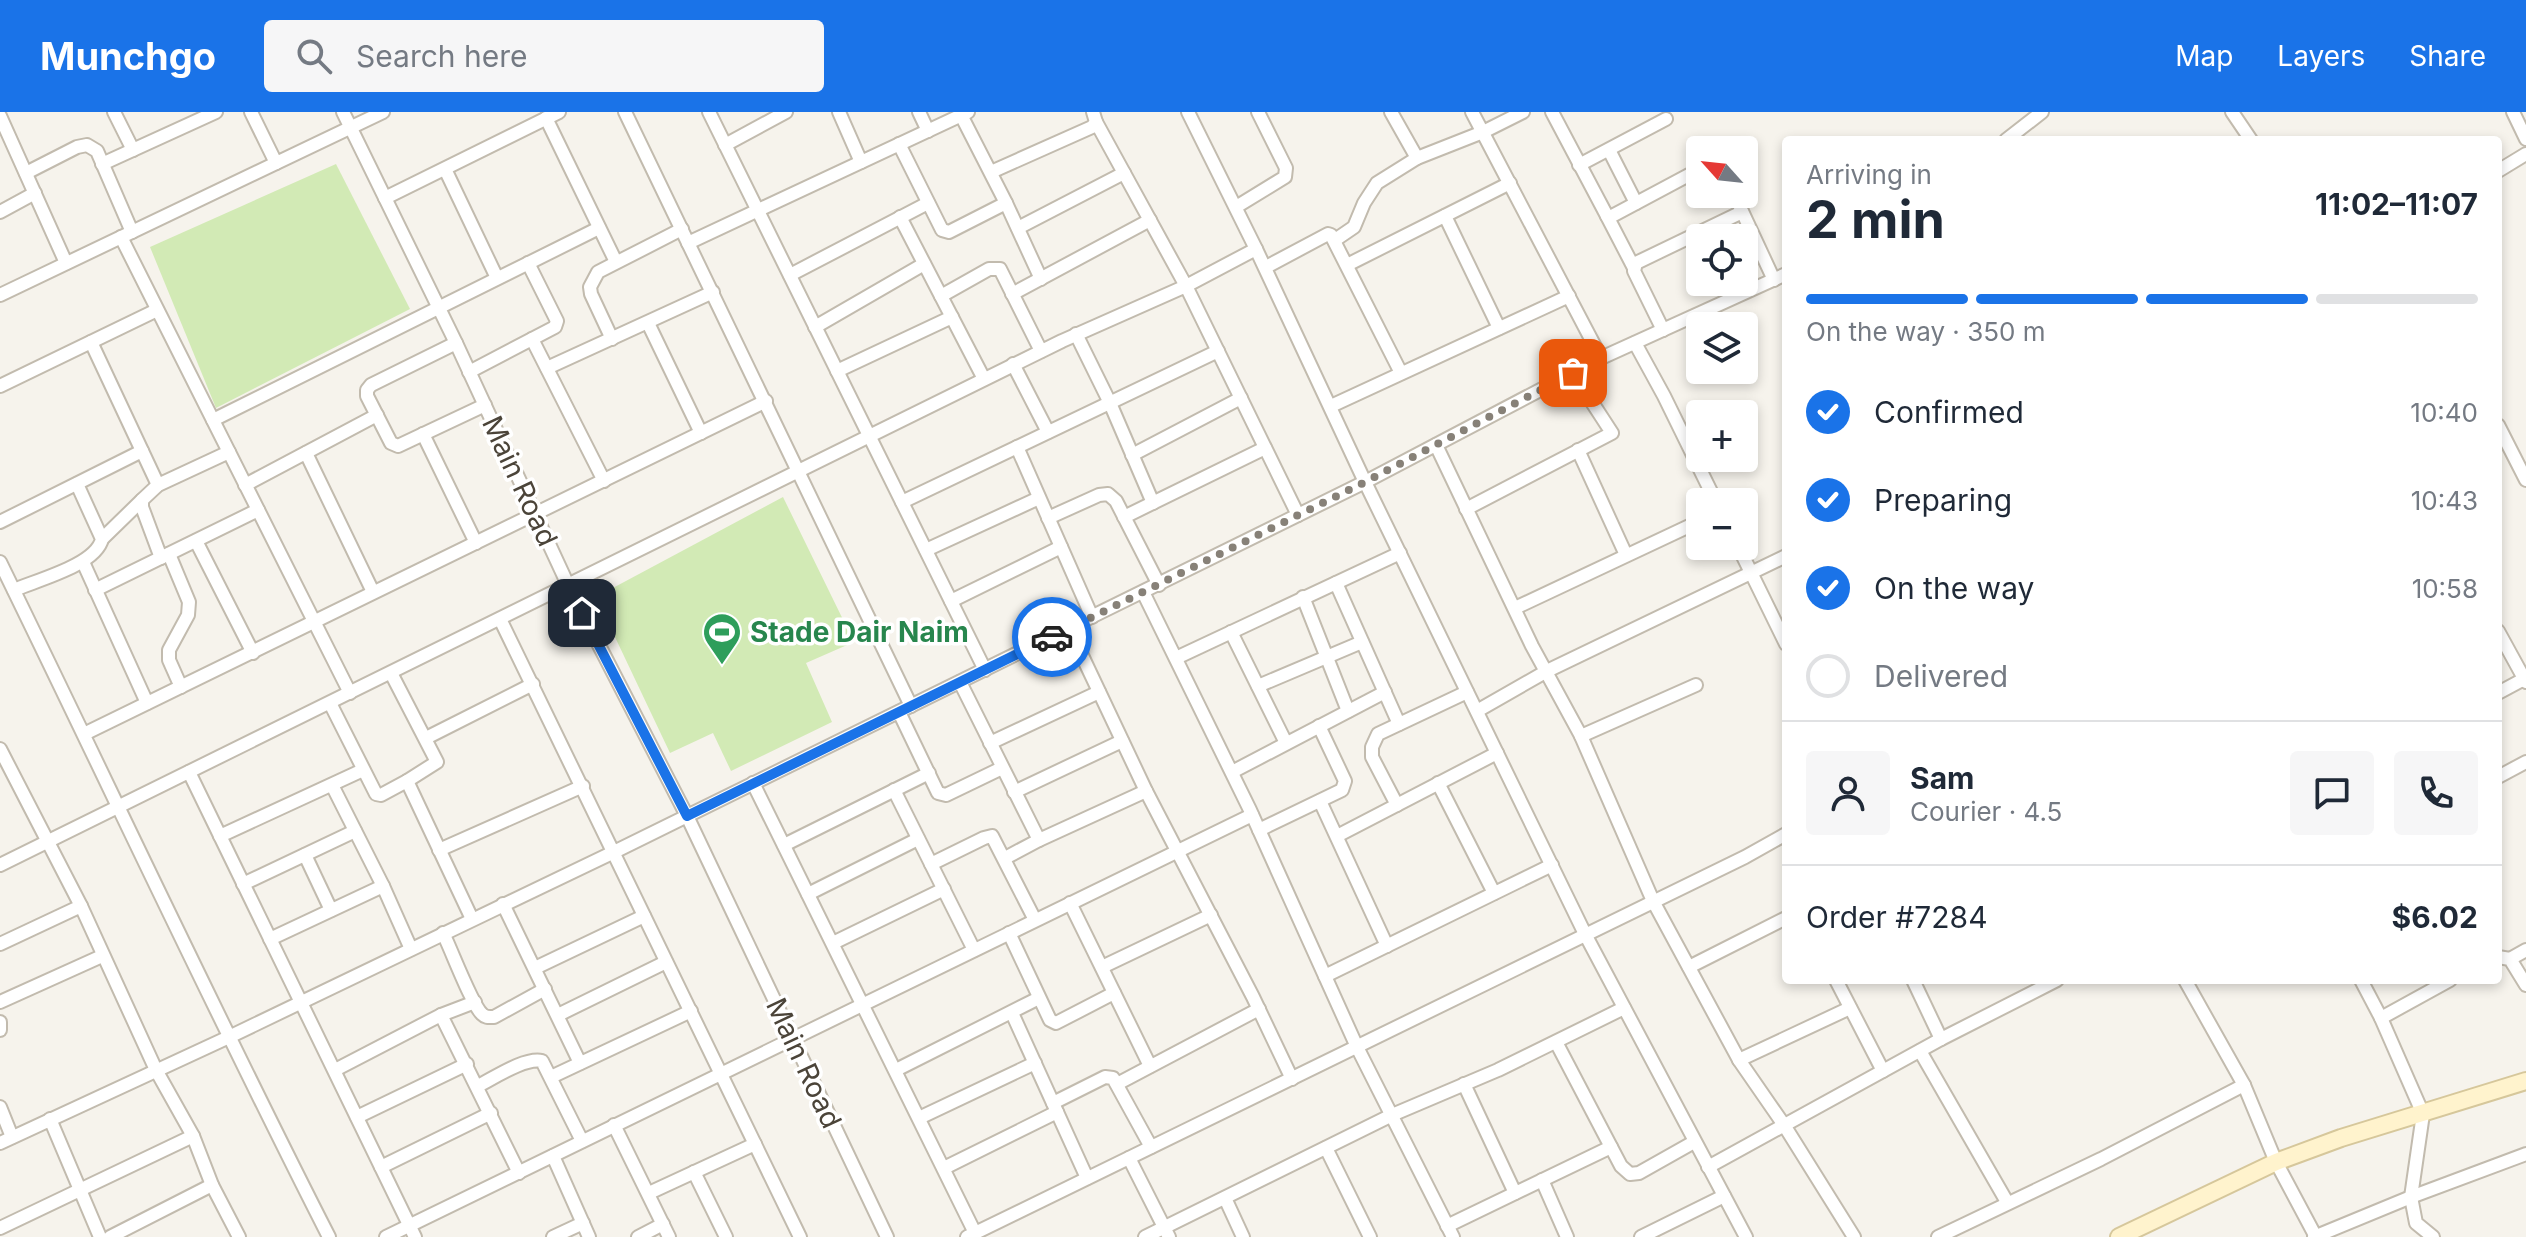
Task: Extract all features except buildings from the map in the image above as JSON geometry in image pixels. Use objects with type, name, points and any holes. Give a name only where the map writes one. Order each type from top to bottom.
[{"type":"street","points":[[114,112],[133,150]]},
{"type":"street","points":[[102,164],[216,112]]},
{"type":"street","points":[[251,112],[276,163]]},
{"type":"street","name":"Main Road","points":[[343,112],[456,343],[568,585],[687,816],[887,1237]]},
{"type":"street","points":[[0,295],[383,112]]},
{"type":"street","points":[[385,198],[559,112]]},
{"type":"street","points":[[625,112],[911,706]]},
{"type":"street","points":[[709,112],[985,670]]},
{"type":"street","points":[[725,145],[786,112]]},
{"type":"street","points":[[839,112],[861,162]]},
{"type":"street","points":[[919,112],[928,131]]},
{"type":"street","points":[[1188,112],[1266,267],[1365,482],[1585,934],[1746,1237]]},
{"type":"street","points":[[1236,207],[1285,177],[1286,168],[1258,112]]},
{"type":"street","points":[[1391,112],[1417,158]]},
{"type":"street","points":[[1472,112],[1601,358]]},
{"type":"street","points":[[1335,240],[1354,227],[1377,183],[1417,158],[1483,132],[1523,112]]},
{"type":"street","points":[[1552,112],[1663,330]]},
{"type":"street","points":[[2011,136],[2042,112]]},
{"type":"street","points":[[2232,112],[2248,136]]},
{"type":"street","points":[[2513,112],[2526,139]]},
{"type":"street","points":[[688,243],[965,114],[1041,279]]},
{"type":"street","points":[[0,116],[66,263]]},
{"type":"street","points":[[991,172],[1092,127],[1094,117]]},
{"type":"street","points":[[1094,117],[1186,286],[1298,515]]},
{"type":"street","points":[[546,118],[616,262]]},
{"type":"street","points":[[1579,165],[1666,119]]},
{"type":"street","points":[[899,144],[942,230],[949,232],[1006,203]]},
{"type":"street","points":[[26,173],[77,147],[87,145],[97,151],[157,310],[350,693]]},
{"type":"street","points":[[1609,150],[1636,203]]},
{"type":"street","points":[[2502,169],[2526,154]]},
{"type":"street","points":[[445,169],[497,278]]},
{"type":"street","points":[[1018,228],[1124,173]]},
{"type":"street","points":[[1607,216],[1686,176]]},
{"type":"street","points":[[1347,265],[1510,183]]},
{"type":"street","points":[[0,212],[35,193]]},
{"type":"street","points":[[790,275],[928,203]]},
{"type":"street","points":[[0,1107],[6,1140],[614,852],[1365,482],[1601,358],[1780,277],[1740,208]]},
{"type":"street","points":[[1634,268],[1636,263],[1742,212]]},
{"type":"street","points":[[1445,216],[1499,328]]},
{"type":"street","points":[[900,217],[984,379]]},
{"type":"street","points":[[1012,294],[1150,220]]},
{"type":"street","points":[[213,420],[599,228]]},
{"type":"street","points":[[612,339],[591,294],[590,287],[598,272],[682,229]]},
{"type":"street","points":[[1266,267],[1328,234],[1335,240],[1401,373]]},
{"type":"street","points":[[0,865],[1013,364],[1186,286],[1256,249]]},
{"type":"street","points":[[469,372],[555,327],[557,321],[528,263]]},
{"type":"street","points":[[815,327],[924,264]]},
{"type":"street","points":[[941,296],[989,269],[1000,269],[1041,351]]},
{"type":"street","points":[[547,368],[713,292]]},
{"type":"street","points":[[1331,406],[1569,296]]},
{"type":"street","points":[[0,386],[157,310]]},
{"type":"street","points":[[837,371],[952,317]]},
{"type":"street","points":[[648,323],[701,433]]},
{"type":"street","points":[[1076,334],[1153,503]]},
{"type":"street","points":[[532,339],[604,481]]},
{"type":"street","points":[[91,342],[158,485]]},
{"type":"street","points":[[456,343],[371,385],[367,396],[394,446],[485,405]]},
{"type":"street","points":[[1635,343],[1709,488]]},
{"type":"street","points":[[902,502],[1218,351]]},
{"type":"street","points":[[1013,364],[1048,432]]},
{"type":"street","points":[[1466,509],[1612,433],[1573,373]]},
{"type":"street","points":[[1132,455],[1241,398]]},
{"type":"street","points":[[84,734],[766,401]]},
{"type":"street","points":[[245,485],[377,415]]},
{"type":"street","points":[[2502,433],[2526,480]]},
{"type":"street","points":[[423,434],[476,543]]},
{"type":"street","points":[[1436,445],[1532,646],[1581,736],[1653,901],[1739,1060],[1854,1237]]},
{"type":"street","points":[[1017,447],[1092,617]]},
{"type":"street","points":[[1124,517],[1265,448]]},
{"type":"street","points":[[1578,450],[1626,555]]},
{"type":"street","points":[[0,522],[142,451]]},
{"type":"street","points":[[7,584],[83,562],[95,553],[102,539],[158,485],[229,452]]},
{"type":"street","points":[[306,453],[373,592]]},
{"type":"street","points":[[77,484],[102,539]]},
{"type":"street","points":[[1048,518],[1099,495],[1108,494],[1116,501],[1159,585]]},
{"type":"street","points":[[926,550],[1039,498]]},
{"type":"street","points":[[142,500],[142,507],[189,602],[188,615],[169,650],[169,660],[181,687]]},
{"type":"street","points":[[95,590],[258,510]]},
{"type":"street","points":[[1515,608],[1686,527]]},
{"type":"street","points":[[196,541],[253,653]]},
{"type":"street","points":[[951,601],[1061,547]]},
{"type":"street","points":[[1176,658],[1400,553]]},
{"type":"street","points":[[1477,711],[1547,671],[1782,558]]},
{"type":"street","points":[[1745,560],[1782,636]]},
{"type":"street","points":[[0,562],[7,584],[120,807],[168,915],[329,1237]]},
{"type":"street","points":[[83,562],[147,703]]},
{"type":"street","points":[[1336,583],[1399,724]]},
{"type":"street","points":[[1143,592],[1232,772],[1357,1047],[1450,1232],[1515,1193],[1611,1147]]},
{"type":"street","points":[[1303,597],[1348,711]]},
{"type":"street","points":[[500,619],[800,1237]]},
{"type":"street","points":[[1069,628],[1146,791],[1292,1079]]},
{"type":"street","points":[[1231,632],[1286,743]]},
{"type":"street","points":[[2502,638],[2525,680],[2502,691]]},
{"type":"street","points":[[1258,686],[1362,642]]},
{"type":"street","points":[[330,703],[373,790],[381,795],[437,764],[391,673]]},
{"type":"street","points":[[960,682],[1039,840]]},
{"type":"street","points":[[426,738],[533,684]]},
{"type":"street","points":[[1581,736],[1696,685]]},
{"type":"street","points":[[990,743],[1099,692]]},
{"type":"street","points":[[1232,772],[1385,692]]},
{"type":"street","points":[[1397,805],[1372,757],[1372,747],[1378,734],[1467,692]]},
{"type":"street","points":[[899,712],[941,795],[1002,768]]},
{"type":"street","points":[[1259,830],[1342,790],[1345,781],[1319,726]]},
{"type":"street","points":[[1014,792],[1122,741]]},
{"type":"street","points":[[0,749],[81,906],[156,1070],[193,1136],[236,1236]]},
{"type":"street","points":[[1337,836],[1497,753]]},
{"type":"street","points":[[2502,775],[2526,762]]},
{"type":"street","points":[[220,836],[363,770]]},
{"type":"street","points":[[189,772],[413,1231]]},
{"type":"street","points":[[784,845],[929,773]]},
{"type":"street","points":[[0,783],[14,776]]},
{"type":"street","points":[[407,781],[472,919]]},
{"type":"street","points":[[753,783],[944,1168],[971,1235],[1782,836]]},
{"type":"street","points":[[1438,783],[1494,893]]},
{"type":"street","points":[[332,785],[411,949]]},
{"type":"street","points":[[439,850],[583,786]]},
{"type":"street","points":[[894,790],[974,950]]},
{"type":"street","points":[[1005,858],[1146,791]]},
{"type":"street","points":[[1320,801],[1387,946]]},
{"type":"street","points":[[386,1237],[413,1231],[614,1125],[1252,815]]},
{"type":"street","points":[[243,884],[355,831]]},
{"type":"street","points":[[931,864],[992,836],[1035,920]]},
{"type":"street","points":[[808,894],[918,839]]},
{"type":"street","points":[[305,855],[331,910]]},
{"type":"street","points":[[1325,976],[1552,865]]},
{"type":"street","points":[[270,939],[383,886]]},
{"type":"street","points":[[833,943],[944,889]]},
{"type":"street","points":[[1070,903],[1150,1066]]},
{"type":"street","points":[[503,904],[580,1063]]},
{"type":"street","points":[[0,944],[81,906]]},
{"type":"street","points":[[1102,967],[1211,915]]},
{"type":"street","points":[[535,968],[644,916]]},
{"type":"street","points":[[1689,967],[1782,920]]},
{"type":"street","points":[[443,933],[481,1014],[486,1017],[494,1017],[545,989]]},
{"type":"street","points":[[1009,933],[1050,1020],[1056,1023],[1114,993]]},
{"type":"street","points":[[2526,950],[2504,958],[2526,985]]},
{"type":"street","points":[[0,1002],[102,956]]},
{"type":"street","points":[[558,1015],[666,962]]},
{"type":"street","points":[[1838,984],[1883,1071]]},
{"type":"street","points":[[1915,984],[1941,1039]]},
{"type":"street","points":[[1708,1167],[1941,1039],[2049,984]]},
{"type":"street","points":[[2187,984],[2244,1085],[2276,1162],[2315,1237],[2526,1154]]},
{"type":"street","points":[[2363,984],[2423,1114],[2411,1197],[2416,1223],[2433,1237]]},
{"type":"street","points":[[2381,1018],[2443,984]]},
{"type":"street","points":[[896,1070],[1039,998]]},
{"type":"street","points":[[335,1070],[441,1015],[475,1002]]},
{"type":"street","points":[[1145,1237],[1167,1232],[1225,1198],[1392,1115],[1624,1008]]},
{"type":"street","points":[[1739,1060],[1850,1008]]},
{"type":"street","points":[[1117,1084],[1259,1009]]},
{"type":"street","points":[[551,1077],[691,1011]]},
{"type":"street","points":[[1012,1013],[1087,1178]]},
{"type":"street","points":[[441,1015],[519,1173]]},
{"type":"street","points":[[0,1022],[0,1030]]},
{"type":"street","points":[[1556,1042],[1621,1166],[1630,1174],[1639,1173],[1694,1142]]},
{"type":"street","points":[[1920,1051],[2007,1202]]},
{"type":"street","points":[[478,1086],[538,1059],[545,1063],[582,1141]]},
{"type":"street","points":[[919,1118],[1035,1063]]},
{"type":"street","points":[[357,1117],[467,1064]]},
{"type":"street","points":[[944,1168],[1105,1077],[1113,1078],[1117,1084],[1151,1147]]},
{"type":"street","points":[[2119,1237],[2276,1162],[2341,1138],[2526,1081]]},
{"type":"street","points":[[1464,1084],[1515,1193]]},
{"type":"street","points":[[1938,1237],[2101,1159],[2244,1085]]},
{"type":"street","points":[[381,1167],[491,1113]]},
{"type":"street","points":[[50,1119],[100,1237]]},
{"type":"street","points":[[614,1125],[669,1237]]},
{"type":"street","points":[[0,1228],[193,1136]]},
{"type":"street","points":[[649,1193],[755,1144]]},
{"type":"street","points":[[1326,1148],[1370,1237]]},
{"type":"street","points":[[553,1156],[589,1237]]},
{"type":"street","points":[[1129,1158],[1167,1232]]},
{"type":"street","points":[[694,1172],[726,1237]]},
{"type":"street","points":[[1542,1180],[1567,1237]]},
{"type":"street","points":[[110,1237],[212,1185]]},
{"type":"street","points":[[1641,1237],[1724,1196]]},
{"type":"street","points":[[1225,1198],[1243,1237]]},
{"type":"street","points":[[554,1237],[583,1223]]},
{"type":"street","points":[[638,1237],[663,1224]]},
{"type":"green space","points":[[336,164],[410,309],[216,408],[150,247]]},
{"type":"green space","points":[[783,497],[854,642],[806,663],[832,722],[731,771],[713,733],[670,753],[596,597]]},
{"type":"way so far","points":[[1052,637],[1365,482],[1573,373]]},
{"type":"place","name":"Stade Dair Naim","points":[[722,666]]},
{"type":"route","points":[[582,613],[687,816],[1052,637]]}]
